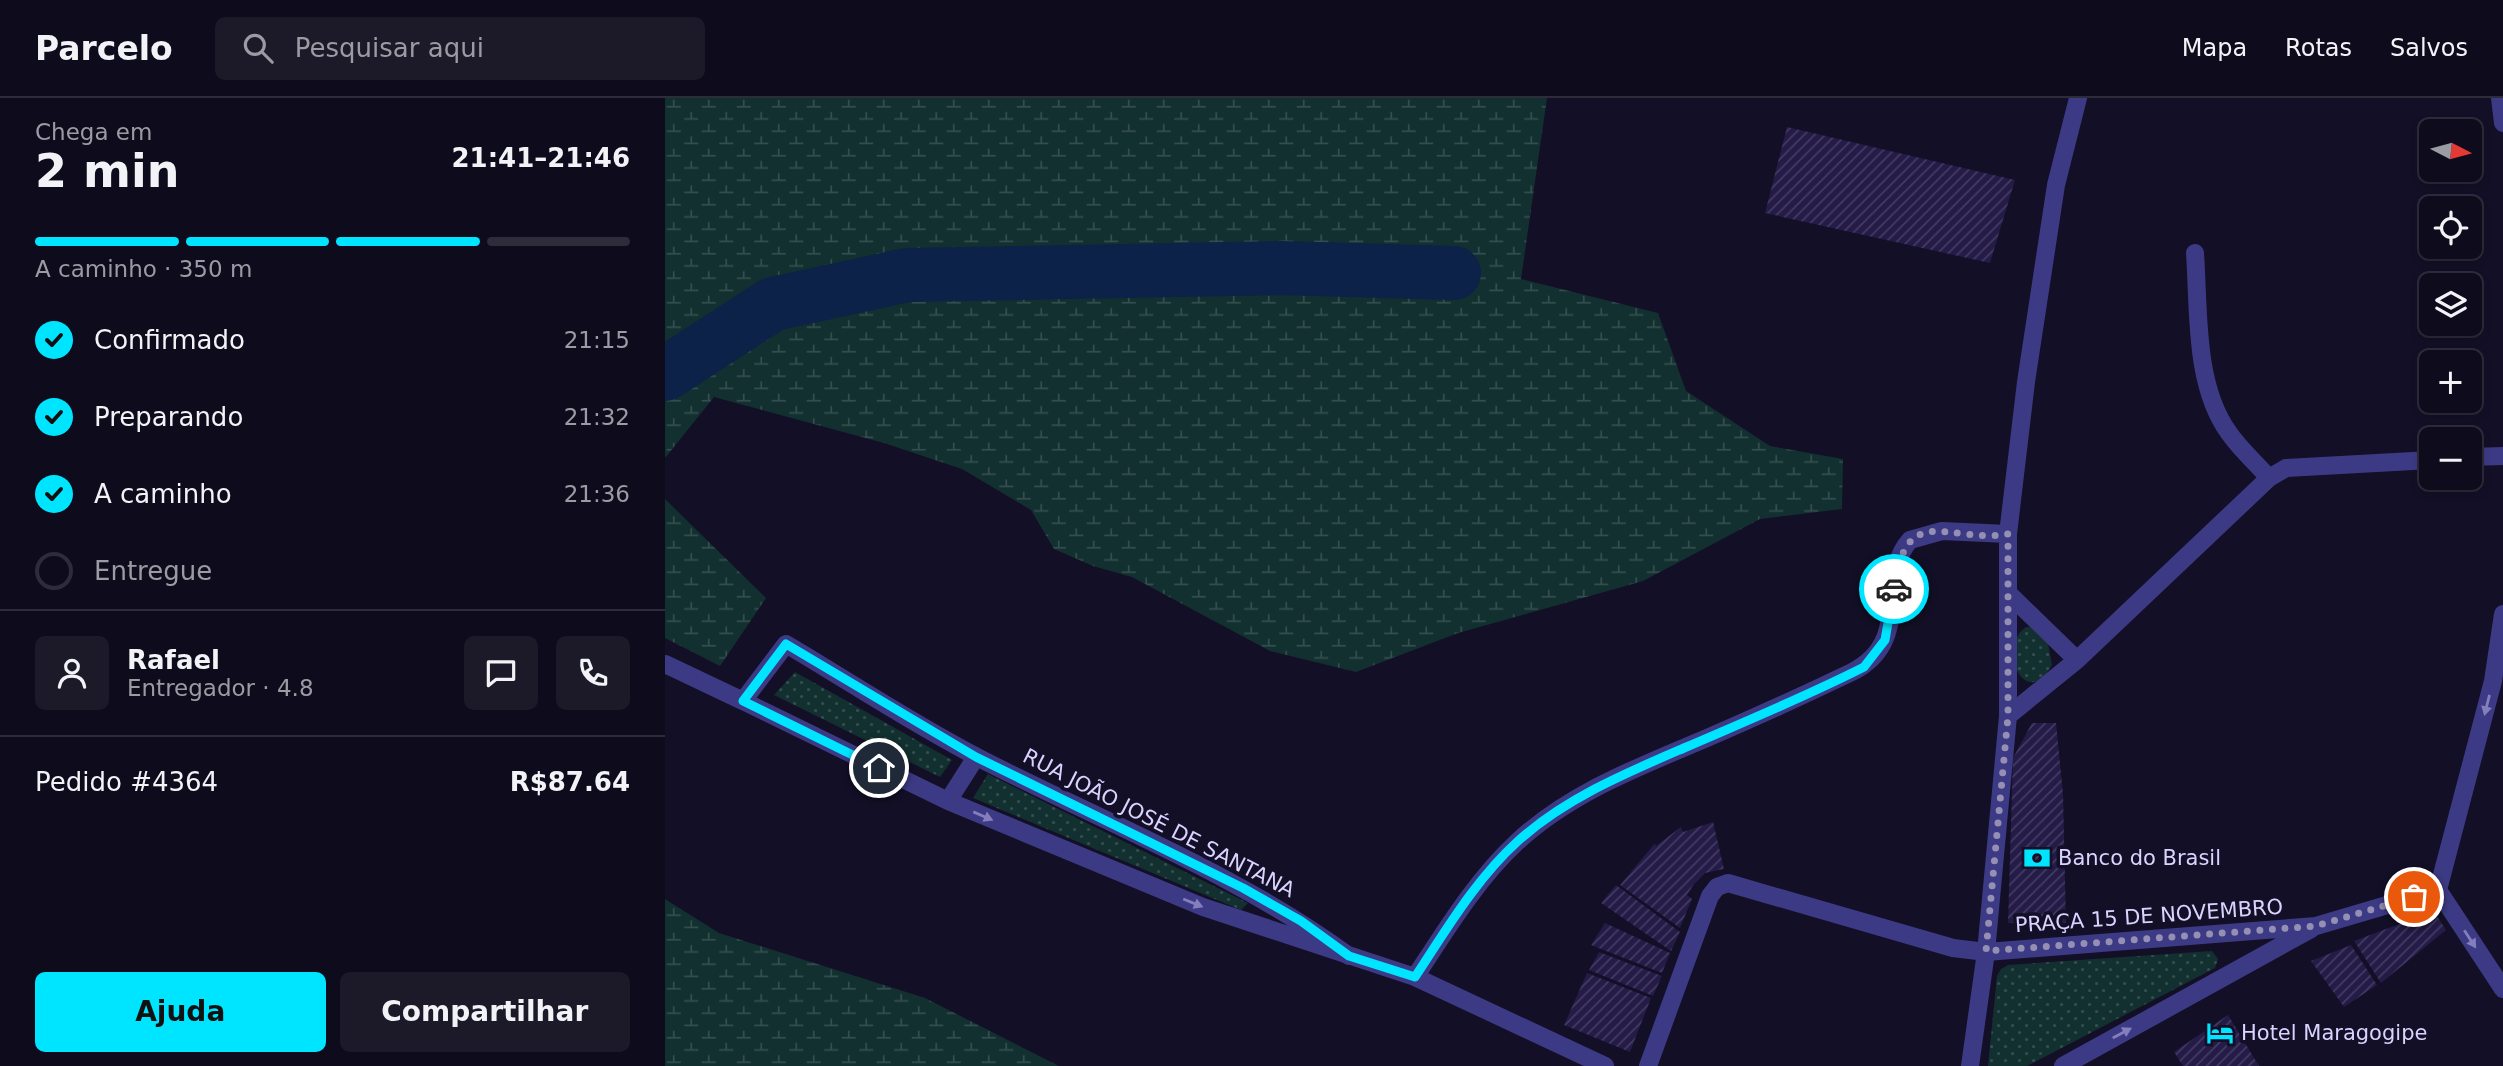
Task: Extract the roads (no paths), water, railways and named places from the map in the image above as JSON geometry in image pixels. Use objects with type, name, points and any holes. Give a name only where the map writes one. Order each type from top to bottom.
[{"type":"street","points":[[1971,1066],[1986,951],[2008,716],[2008,534],[2026,382],[2054,198],[2078,98]]},
{"type":"street","points":[[2500,98],[2503,123]]},
{"type":"street","points":[[2195,253],[2201,345],[2214,403],[2228,432],[2269,478]]},
{"type":"street","points":[[2482,457],[2503,456]]},
{"type":"street","points":[[2008,716],[2077,660],[2269,478],[2286,468],[2419,461]]},
{"type":"street","points":[[1415,977],[1467,900],[1498,861],[1517,841],[1564,806],[1616,778],[1852,672],[1872,660],[1885,640],[1891,621],[1897,573],[1906,544],[1918,536],[1942,531],[2008,534]]},
{"type":"street","points":[[2008,594],[2077,660]]},
{"type":"street","points":[[2503,614],[2493,681],[2438,890],[2503,989]]},
{"type":"street","name":"RUA JOÃO JOSÉ DE SANTANA","points":[[786,644],[976,757],[1243,888],[1301,921],[1349,956],[1203,907],[948,801],[743,701],[786,644]]},
{"type":"street","points":[[665,664],[743,701]]},
{"type":"street","points":[[948,801],[976,757]]},
{"type":"street","name":"PRAÇA 15 DE NOVEMBRO","points":[[1648,1066],[1710,896],[1717,887],[1728,883],[1953,948],[1986,951],[2316,926],[2438,890]]},
{"type":"street","name":"PRAÇA 15 DE NOVEMBRO","points":[[2063,1066],[2316,926]]},
{"type":"street","points":[[1349,956],[1415,977],[1605,1066]]},
{"type":"waterway","points":[[665,374],[773,304],[907,275],[1280,268],[1454,273]]},
{"type":"place","name":"Banco do Brasil","points":[[2037,858]]},
{"type":"place","name":"Hotel Maragogipe","points":[[2220,1033]]}]
